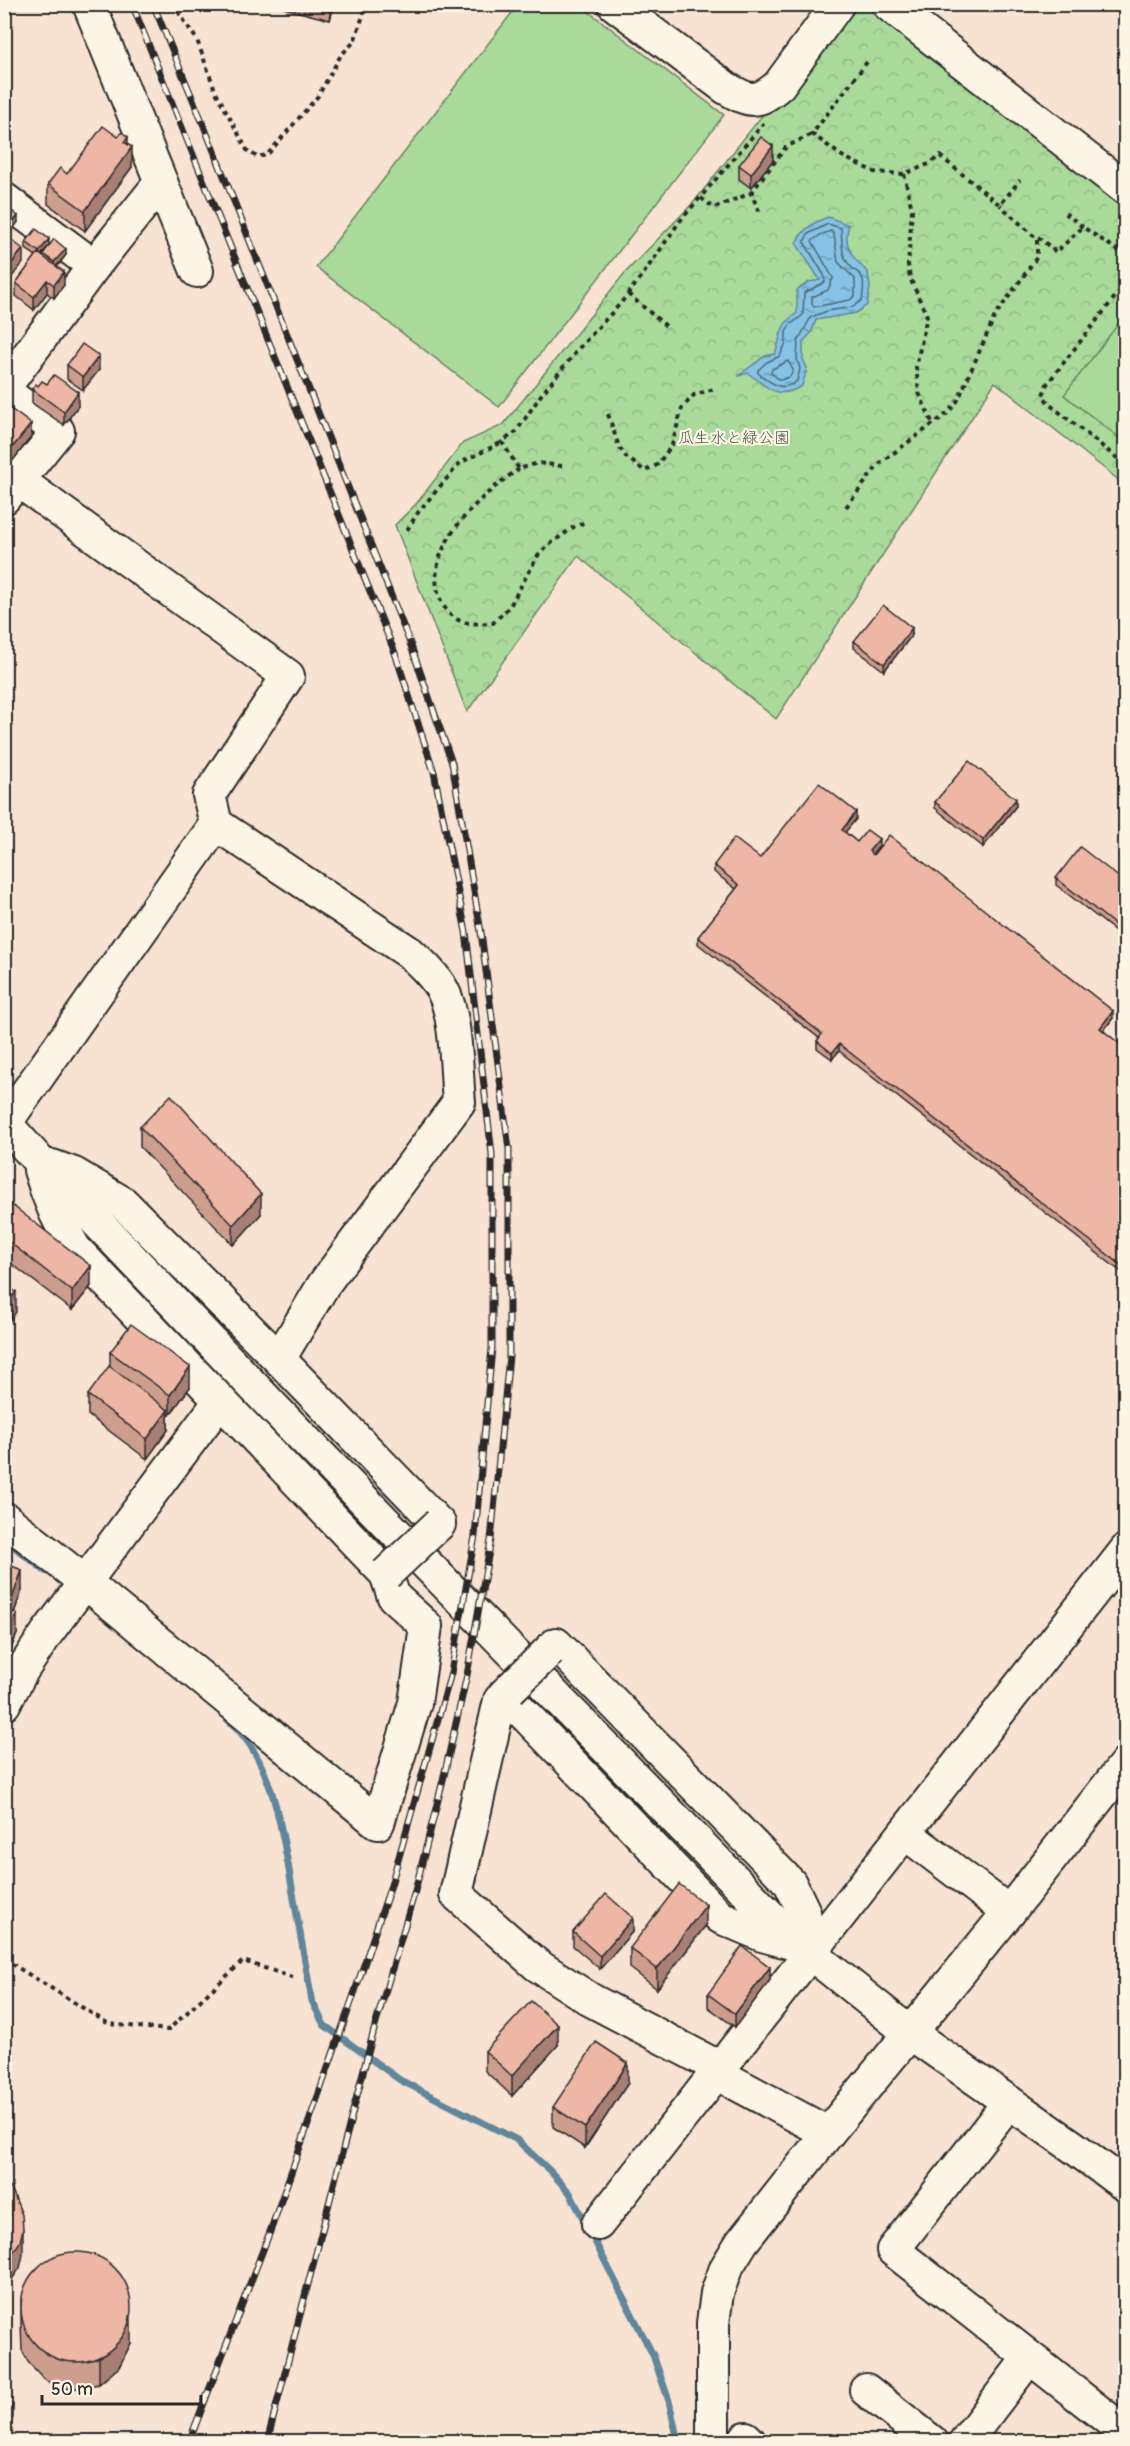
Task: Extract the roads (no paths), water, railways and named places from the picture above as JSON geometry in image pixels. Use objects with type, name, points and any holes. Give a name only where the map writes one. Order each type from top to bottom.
[{"type":"street","points":[[89,4],[197,271]]},
{"type":"street","points":[[614,4],[726,88],[742,97],[755,100],[779,85],[832,24]]},
{"type":"street","points":[[888,4],[1125,189]]},
{"type":"street","points":[[161,182],[94,266],[4,389],[58,431],[12,489],[288,676],[209,795],[216,824],[410,952],[435,978],[444,992],[450,1010],[459,1102],[324,1284],[279,1359]]},
{"type":"street","points":[[4,199],[94,266]]},
{"type":"street","points":[[216,824],[5,1124],[285,1420],[763,1910],[806,1949],[910,2033],[1125,2186]]},
{"type":"street","points":[[38,1160],[74,1174],[123,1203],[439,1524],[386,1574]]},
{"type":"street","points":[[4,1518],[80,1590],[378,1823],[415,1703],[426,1626],[394,1597],[386,1574],[75,1248],[46,1193],[38,1160]]},
{"type":"street","points":[[4,1704],[29,1660],[220,1401]]},
{"type":"street","points":[[598,2224],[718,2071],[806,1949],[905,1833],[1125,1550]]},
{"type":"street","points":[[806,1949],[804,1912],[790,1882],[556,1644],[500,1700],[456,1894],[537,1965],[591,2000],[828,2133]]},
{"type":"street","points":[[508,1692],[720,1917],[762,1935],[806,1949]]},
{"type":"street","points":[[713,2442],[713,2323],[717,2292],[726,2268],[742,2242],[828,2133],[1009,1912],[1125,1763]]},
{"type":"street","points":[[905,1833],[1009,1912]]},
{"type":"street","points":[[1009,2102],[893,2250],[1125,2433]]},
{"type":"street","points":[[965,2442],[1029,2358]]},
{"type":"street","points":[[866,2390],[932,2442]]},
{"type":"water","points":[[828,217],[849,225],[847,239],[850,252],[868,272],[870,288],[867,305],[856,313],[816,320],[811,333],[803,342],[803,359],[807,368],[802,386],[779,392],[767,388],[748,373],[738,376],[765,356],[775,354],[783,327],[797,313],[797,290],[809,282],[820,280],[796,243],[809,227]]},
{"type":"waterway","points":[[4,1539],[45,1571]]},
{"type":"waterway","points":[[228,1720],[244,1736],[256,1755],[274,1800],[285,1848],[312,2001],[324,2025],[400,2080],[517,2140],[570,2193],[653,2355],[669,2401],[678,2442]]},
{"type":"railway","points":[[132,4],[395,653],[434,772],[466,932],[492,1154],[492,1348],[475,1536],[451,1673],[391,1885],[352,2000],[271,2229],[189,2442]]},
{"type":"railway","points":[[153,4],[202,121],[410,643],[452,763],[481,932],[509,1149],[509,1356],[491,1540],[467,1675],[415,1891],[374,2030],[267,2442]]},
{"type":"park label","name":"瓜生水と緑公園","points":[[734,438]]}]
